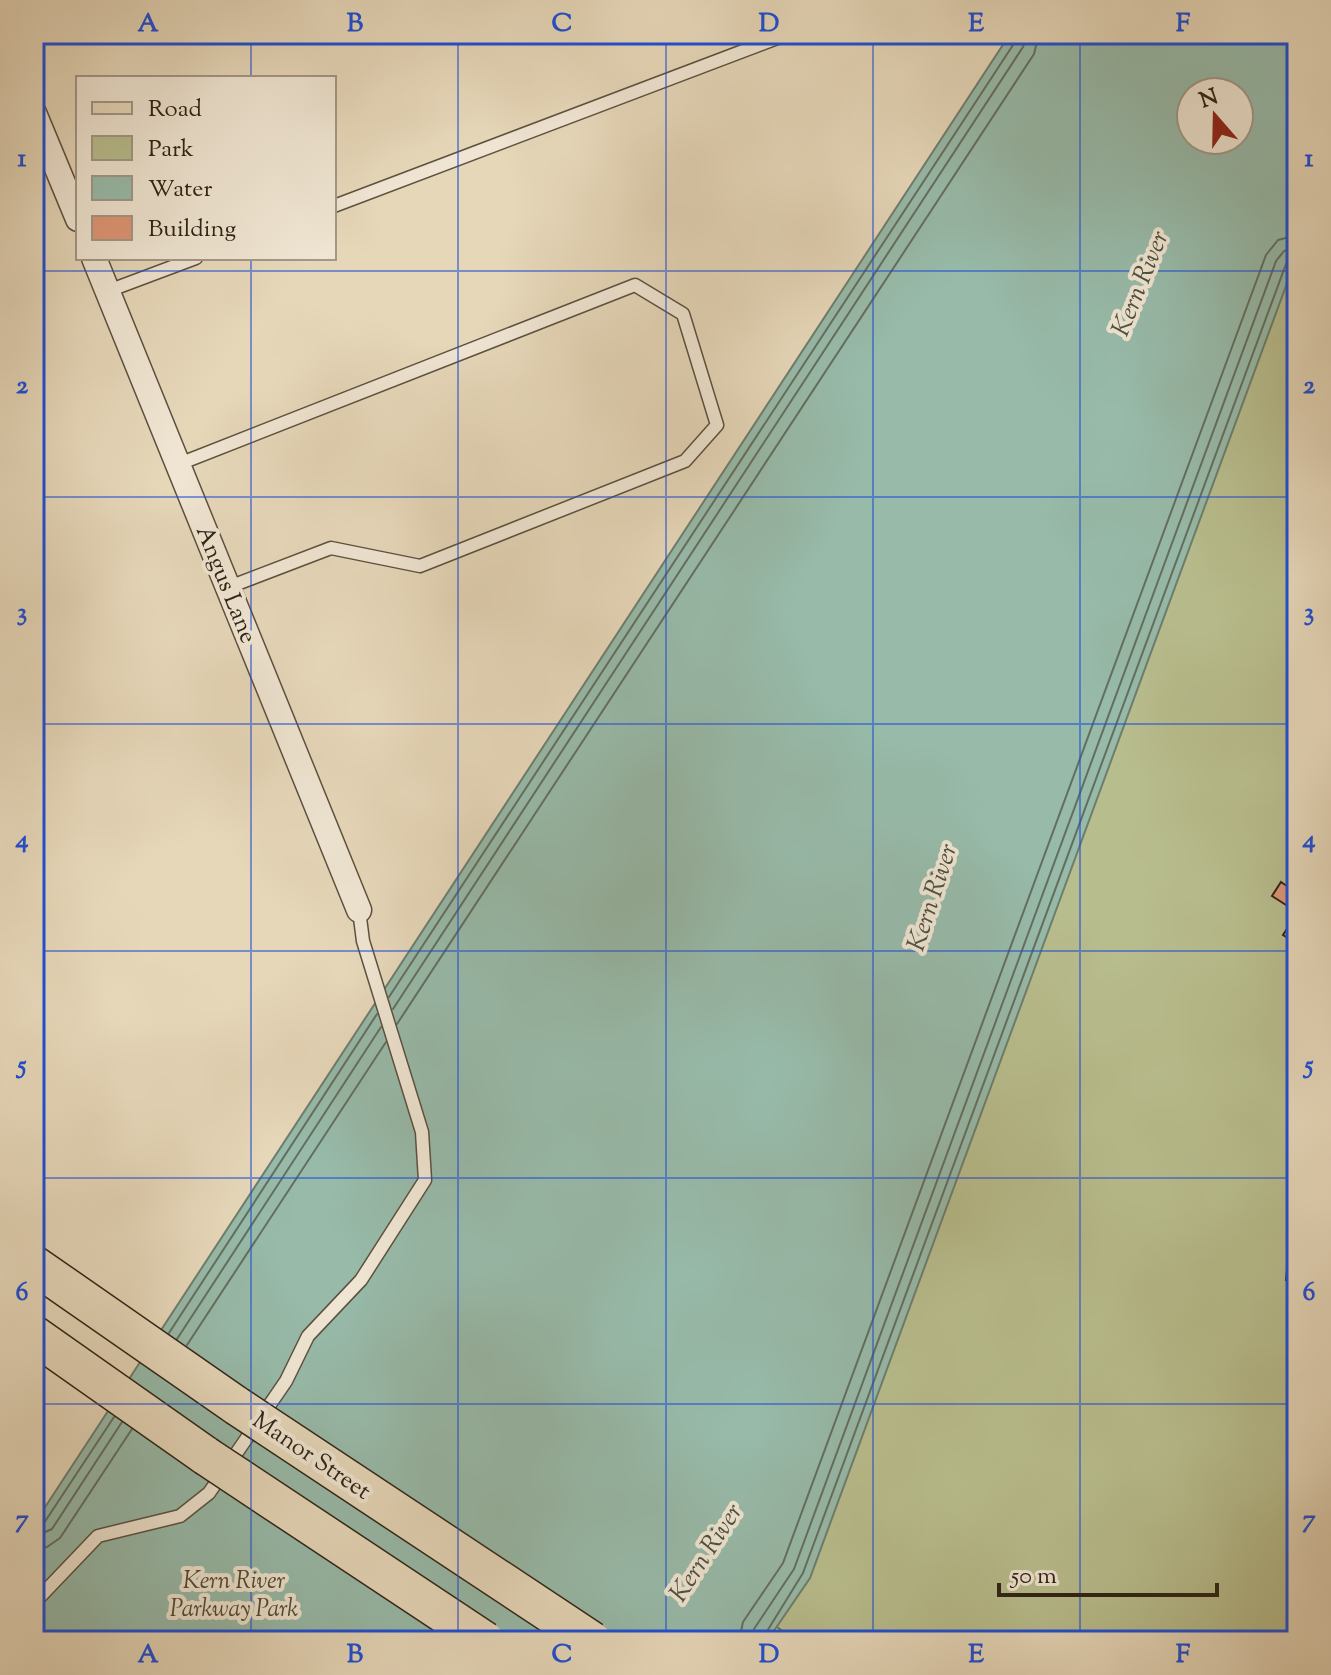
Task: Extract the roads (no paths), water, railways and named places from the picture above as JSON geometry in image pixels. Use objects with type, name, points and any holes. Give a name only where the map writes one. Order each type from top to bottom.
[{"type":"main road","name":"Manor Street","points":[[34,1265],[237,1406],[592,1641]]},
{"type":"main road","points":[[34,1337],[206,1456],[485,1641]]},
{"type":"street","points":[[34,113],[76,214]]},
{"type":"street","name":"Angus Lane","points":[[95,260],[359,910]]},
{"type":"lane","points":[[336,205],[788,34]]},
{"type":"lane","points":[[108,291],[191,260]]},
{"type":"lane","points":[[179,464],[635,285],[683,314],[717,425],[685,461],[420,566],[331,548],[229,587]]},
{"type":"lane","points":[[34,1603],[98,1536],[180,1516],[209,1493],[286,1381],[308,1336],[361,1280],[425,1180],[422,1132],[363,941],[359,910]]},
{"type":"water","name":"Kern River","points":[[1010,34],[1297,34],[1297,256],[810,1578],[767,1641],[34,1641],[34,1524]]},
{"type":"park label","name":"Kern River Parkway Park","points":[[234,1594]]}]
